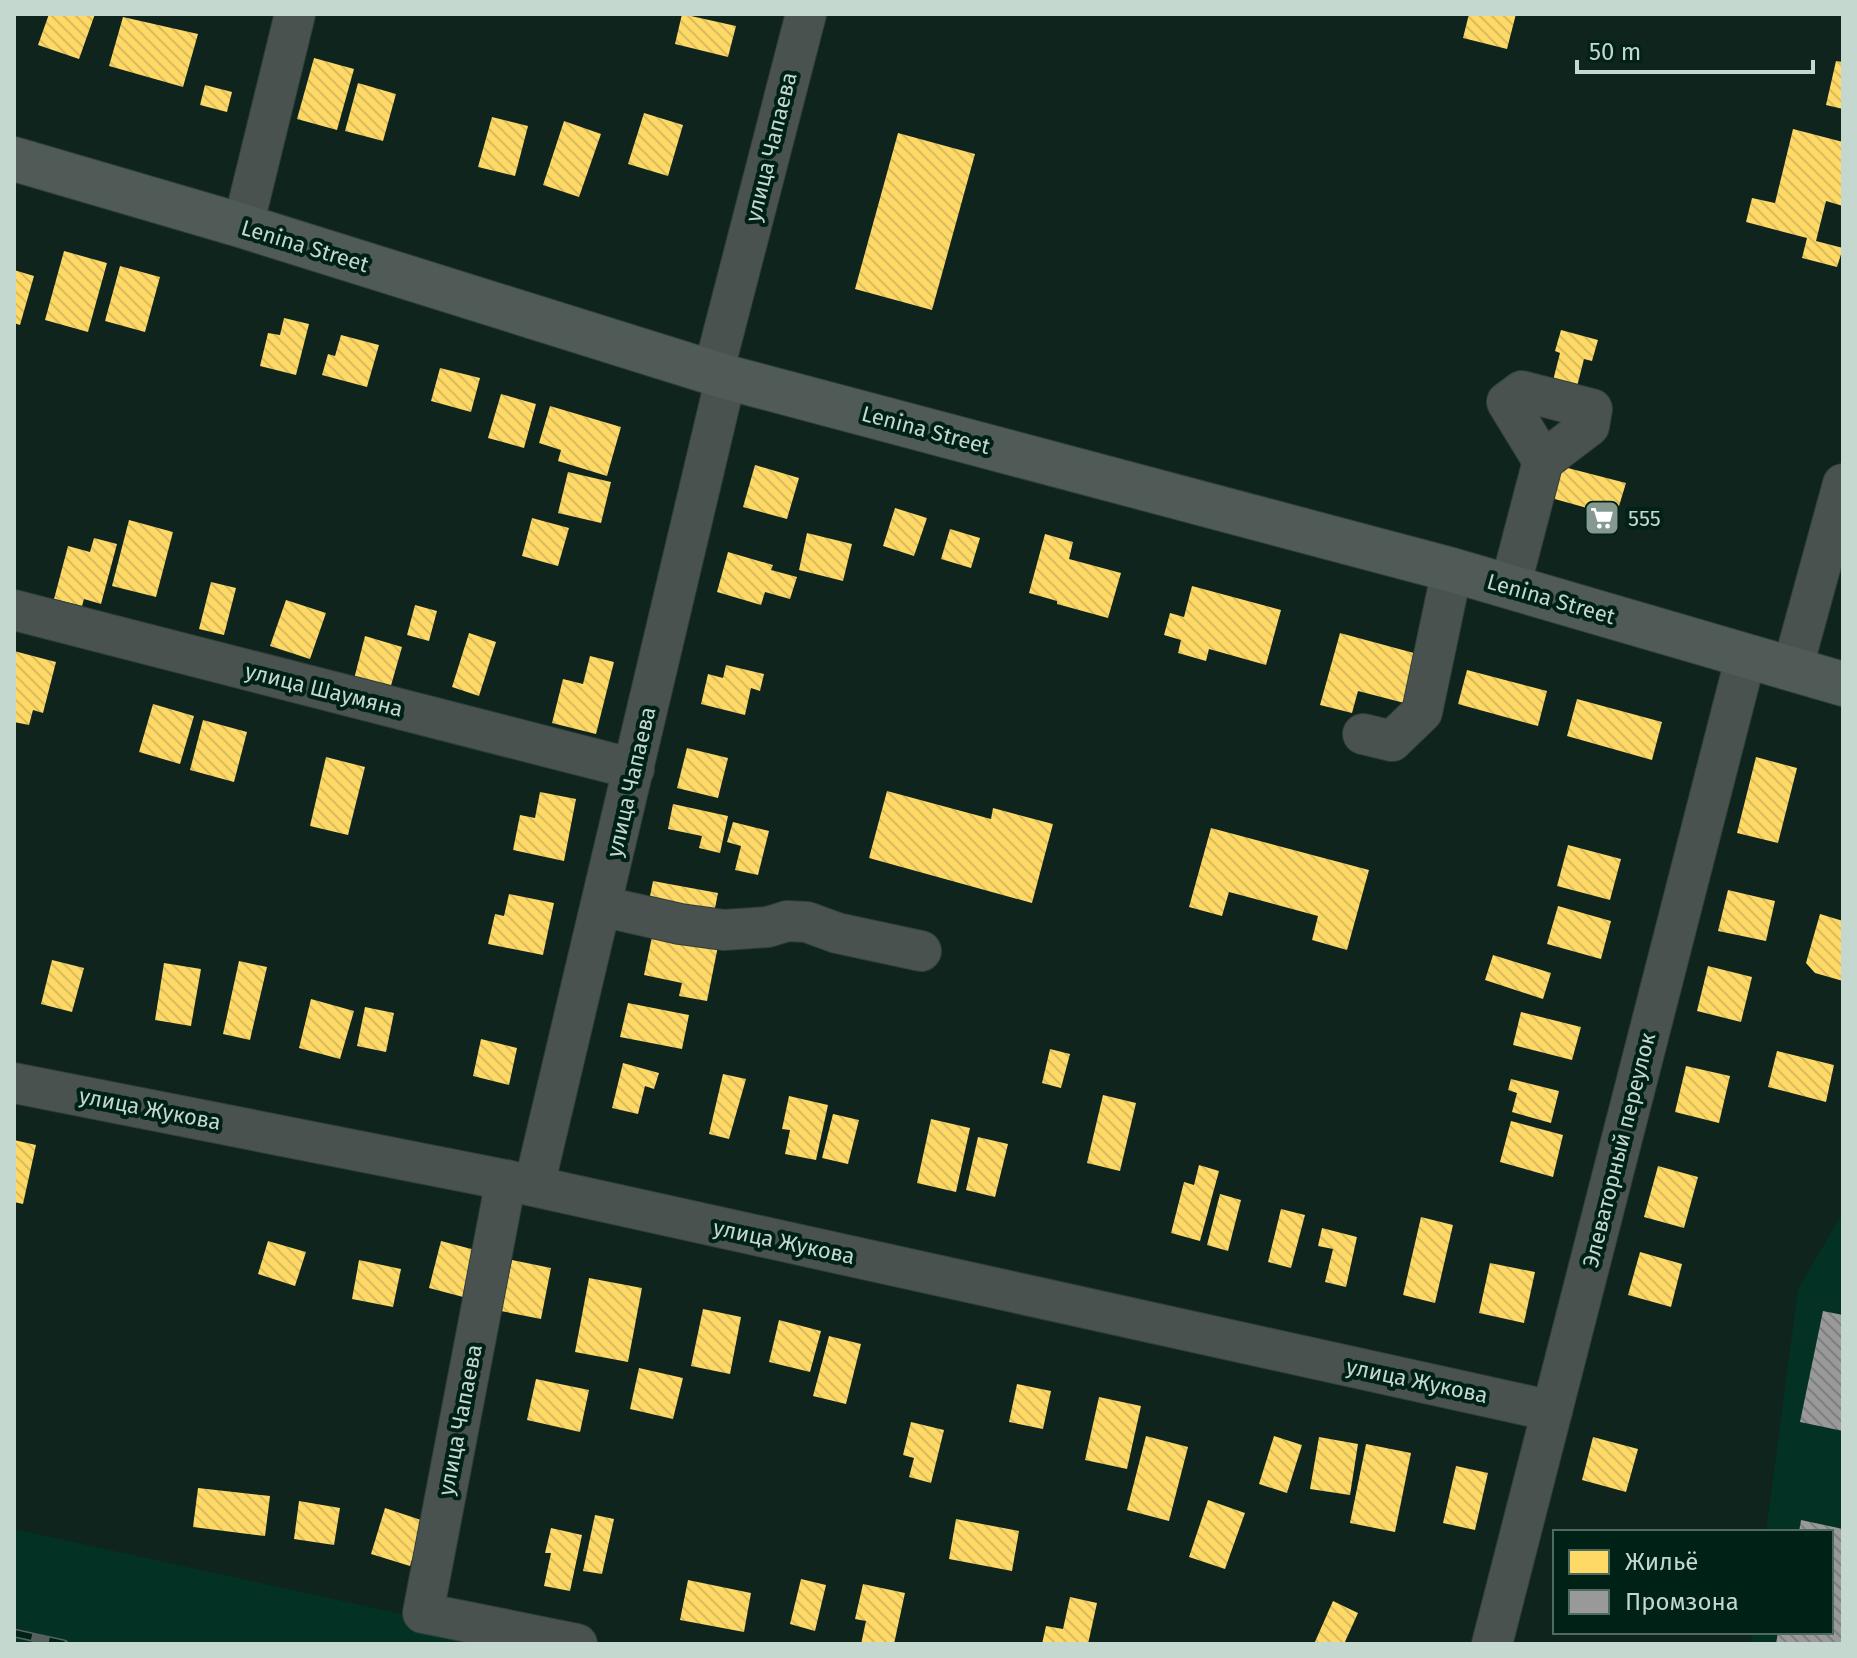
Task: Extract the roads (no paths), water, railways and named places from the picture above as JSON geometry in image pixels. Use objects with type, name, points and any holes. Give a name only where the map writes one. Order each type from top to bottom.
[{"type":"main road","name":"Lenina Street","points":[[14,159],[243,226],[720,375],[1452,570],[1843,684]]},
{"type":"street","points":[[243,226],[295,14]]},
{"type":"street","name":"улица Чапаева","points":[[577,1644],[423,1613],[520,1183],[601,906],[634,769],[720,375],[806,14]]},
{"type":"street","points":[[1510,587],[1543,461]]},
{"type":"street","points":[[1792,670],[1843,484]]},
{"type":"street","points":[[1363,734],[1392,741],[1422,712],[1452,570]]},
{"type":"street","name":"улица Шаумяна","points":[[14,610],[634,769]]},
{"type":"street","name":"Элеваторный переулок","points":[[1492,1644],[1746,656]]},
{"type":"street","points":[[601,906],[680,924],[724,930],[768,927],[787,921],[807,922],[837,933],[921,951]]},
{"type":"street","name":"улица Жукова","points":[[14,1083],[520,1183],[1552,1411]]},
{"type":"railway","points":[[14,1633],[64,1644]]},
{"type":"place","name":"555","points":[[1602,518]]}]
